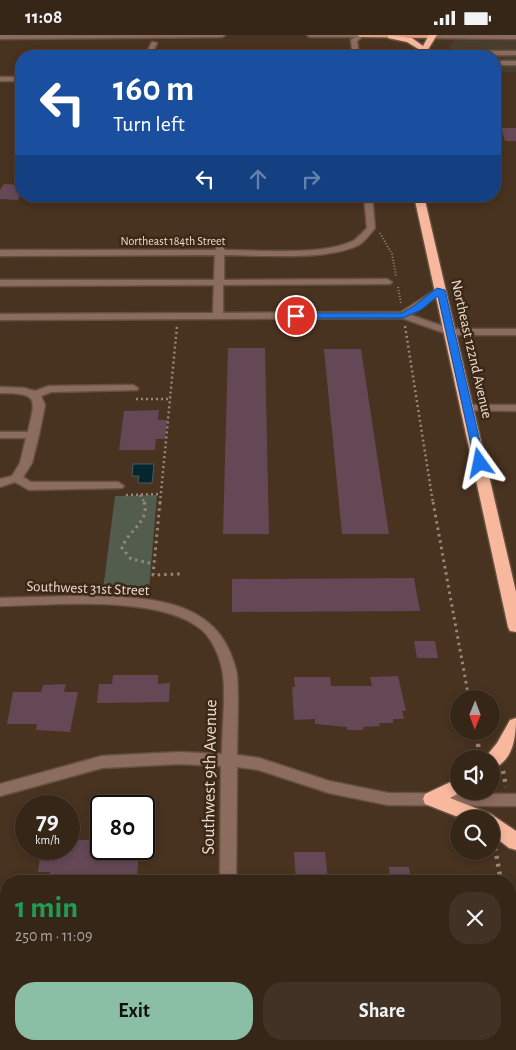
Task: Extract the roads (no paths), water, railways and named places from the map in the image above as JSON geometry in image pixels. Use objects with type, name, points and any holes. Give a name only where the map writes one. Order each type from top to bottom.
[{"type":"highway","points":[[424,50],[432,35]]},
{"type":"highway","points":[[391,36],[409,40],[419,50]]},
{"type":"highway","name":"Northeast 122nd Avenue","points":[[420,202],[516,627]]},
{"type":"highway","points":[[497,750],[516,725]]},
{"type":"highway","points":[[432,799],[450,790]]},
{"type":"highway","points":[[432,799],[461,810]]},
{"type":"highway","points":[[500,830],[516,842]]},
{"type":"main road","points":[[361,35],[432,35]]},
{"type":"street","points":[[0,37],[222,35]]},
{"type":"street","points":[[310,35],[361,35]]},
{"type":"street","points":[[355,50],[354,40],[361,35]]},
{"type":"street","points":[[432,35],[516,37]]},
{"type":"street","points":[[151,50],[154,43]]},
{"type":"street","points":[[501,53],[516,53]]},
{"type":"street","points":[[501,63],[516,63]]},
{"type":"street","points":[[0,79],[15,79]]},
{"type":"street","name":"Northeast 184th Street","points":[[0,246],[316,252],[345,247],[365,236],[371,228],[372,215],[369,202]]},
{"type":"street","name":"Northeast 184th Street","points":[[0,253],[220,250],[294,245]]},
{"type":"street","points":[[218,316],[220,250]]},
{"type":"street","points":[[0,283],[387,282]]},
{"type":"street","points":[[403,315],[418,308],[440,290]]},
{"type":"street","points":[[0,317],[403,315],[450,332],[516,332]]},
{"type":"street","points":[[0,391],[28,392],[36,395],[49,389],[133,388]]},
{"type":"street","points":[[0,483],[16,478],[26,463],[40,405],[36,395]]},
{"type":"street","points":[[468,408],[516,408]]},
{"type":"street","points":[[0,435],[33,435]]},
{"type":"street","points":[[16,478],[29,486],[118,486]]},
{"type":"street","name":"Southwest 31st Street","points":[[0,602],[117,602],[169,608],[189,616],[206,626],[221,645],[230,674]]},
{"type":"street","name":"Southwest 9th Avenue","points":[[228,875],[227,760],[230,674]]},
{"type":"street","points":[[0,791],[102,762],[178,759],[227,760],[260,765],[329,787],[380,798],[512,800]]},
{"type":"water","points":[[133,464],[154,464],[152,483],[138,483],[139,476],[132,476]]}]
